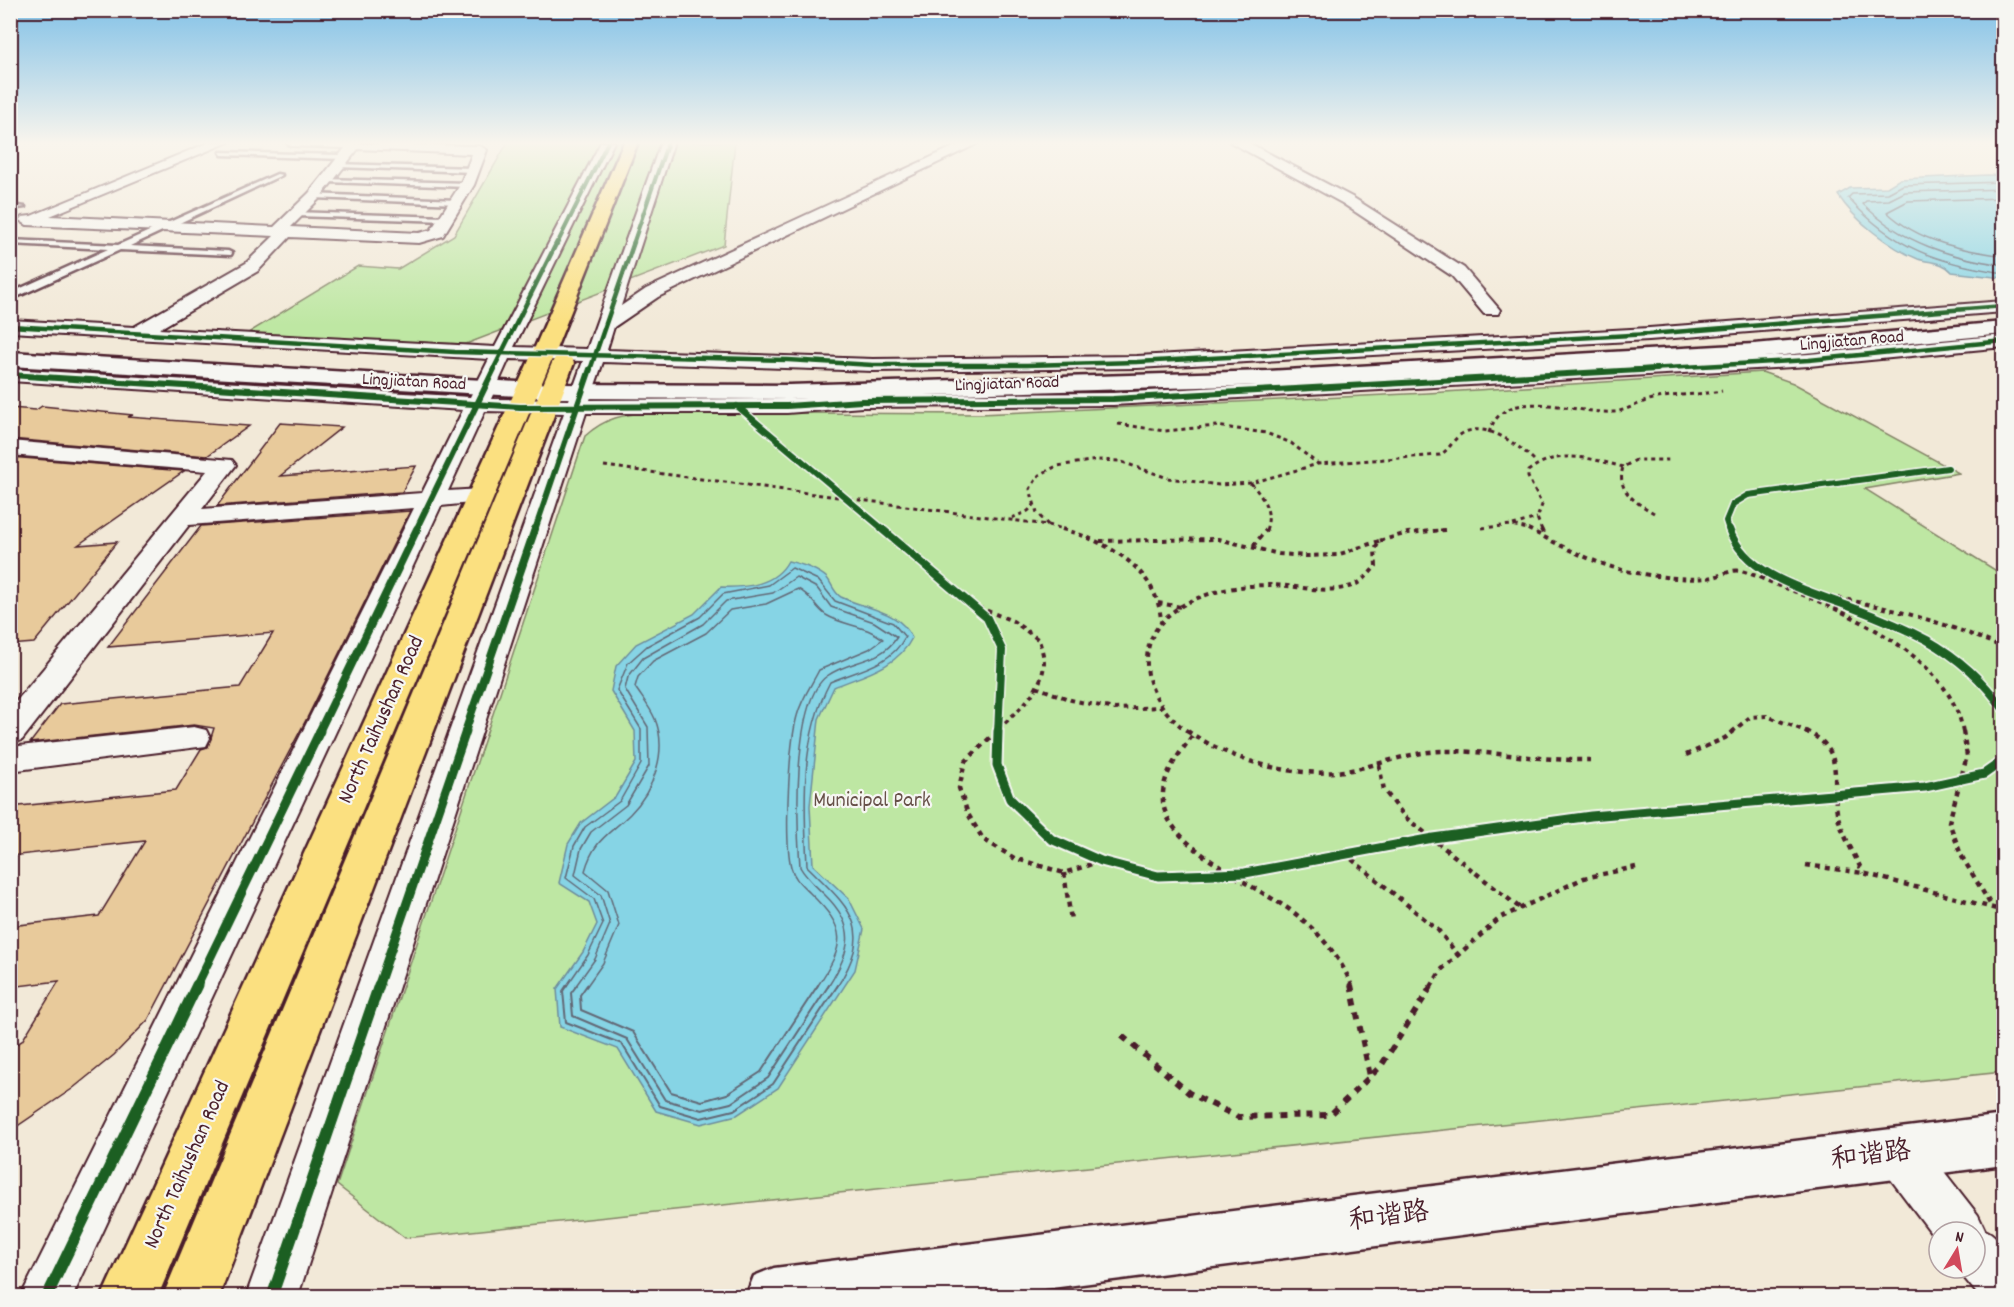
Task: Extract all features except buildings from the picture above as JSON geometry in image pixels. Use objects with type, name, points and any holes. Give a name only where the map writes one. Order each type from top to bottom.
[{"type":"main road","name":"North Taihushan Road","points":[[130,1296],[481,496],[558,382],[612,203]]},
{"type":"main road","points":[[600,266],[623,203]]},
{"type":"main road","name":"Lingjiatan Road","points":[[558,382],[904,377],[1261,368],[1739,342],[2004,318]]},
{"type":"main road","name":"Lingjiatan Road","points":[[10,359],[789,392],[1268,378],[1754,351],[2004,328]]},
{"type":"main road","name":"North Taihushan Road","points":[[191,1296],[558,382],[574,333]]},
{"type":"main road","name":"Lingjiatan Road","points":[[10,343],[490,379]]},
{"type":"main road","name":"和谐路","points":[[774,1296],[2004,1140]]},
{"type":"street","points":[[10,227],[24,214],[57,203]]},
{"type":"street","points":[[278,232],[307,203]]},
{"type":"street","points":[[24,214],[166,226],[419,238],[437,233],[456,203]]},
{"type":"street","points":[[47,1296],[431,500],[578,203]]},
{"type":"street","points":[[606,324],[647,203]]},
{"type":"street","points":[[272,1296],[558,382],[606,324],[652,293],[845,203]]},
{"type":"street","points":[[1352,203],[1458,272],[1491,310]]},
{"type":"street","points":[[109,349],[252,267],[284,236],[278,232]]},
{"type":"street","points":[[558,382],[788,360],[885,365],[1137,362],[1648,334],[2004,306]]},
{"type":"street","points":[[10,326],[138,333],[490,379]]},
{"type":"street","points":[[10,375],[490,379],[1113,399],[1809,360],[2004,341]]},
{"type":"street","points":[[10,448],[224,465],[10,732]]},
{"type":"street","points":[[182,518],[481,496]]},
{"type":"street","points":[[10,759],[194,738]]},
{"type":"street","points":[[1900,1153],[1952,1220]]},
{"type":"street","points":[[1987,1266],[2004,1287]]},
{"type":"lane","points":[[10,297],[217,203]]},
{"type":"lane","points":[[10,207],[24,214]]},
{"type":"lane","points":[[296,214],[446,219]]},
{"type":"lane","points":[[10,242],[228,253]]},
{"type":"path","points":[[1489,433],[1489,422],[1497,412],[1513,407],[1536,404],[1611,412],[1652,400],[1698,396],[1722,391]]},
{"type":"path","points":[[1116,423],[1165,431],[1216,426],[1266,433],[1291,444],[1318,464]]},
{"type":"path","points":[[1048,525],[1037,513],[1030,489],[1039,475],[1057,466],[1076,461],[1119,461],[1168,478],[1193,483],[1251,483],[1318,464],[1440,455],[1449,452],[1458,437],[1464,433],[1489,433],[1516,445],[1536,462]]},
{"type":"path","points":[[1544,535],[1537,518],[1542,505],[1528,477],[1528,471],[1536,462],[1558,457],[1580,458],[1623,467],[1636,460],[1672,460]]},
{"type":"path","points":[[604,466],[1009,518],[1048,525],[1100,541],[1218,539],[1279,554],[1306,556],[1337,555],[1408,533],[1445,530]]},
{"type":"path","points":[[1623,467],[1620,483],[1629,496],[1654,513]]},
{"type":"path","points":[[1251,483],[1265,499],[1270,517],[1267,534],[1253,546]]},
{"type":"path","points":[[836,490],[863,512]]},
{"type":"path","points":[[1009,518],[1028,511],[1034,505]]},
{"type":"path","points":[[1482,528],[1512,525],[1537,518]]},
{"type":"path","points":[[1512,525],[1544,535],[1584,556],[1635,573],[1670,577],[1713,577],[1738,570],[1830,605],[1873,629],[1923,664],[1946,691],[1961,719],[1967,756],[1964,778],[1949,822],[1961,855],[1992,908]]},
{"type":"path","points":[[1100,541],[1144,577],[1158,603],[1161,623]]},
{"type":"path","points":[[1379,541],[1375,550],[1376,566],[1360,583],[1338,588],[1313,589],[1248,586],[1202,597],[1182,607],[1161,623],[1151,640],[1146,672],[1154,697],[1192,736],[1260,765],[1338,772],[1379,765],[1416,753],[1444,751],[1557,762],[1590,760]]},
{"type":"path","points":[[1116,553],[1125,542]]},
{"type":"path","points":[[1768,571],[1794,586],[1876,616]]},
{"type":"path","points":[[1796,591],[1866,601],[1914,612],[1959,627],[2004,648]]},
{"type":"path","points":[[961,596],[987,618]]},
{"type":"path","points":[[1158,603],[1182,607]]},
{"type":"path","points":[[970,604],[1013,621],[1040,640],[1044,663],[1036,687],[1026,702],[965,762],[959,788],[968,814],[983,839],[1014,858],[1064,873],[1101,861]]},
{"type":"path","points":[[1036,687],[1071,700],[1115,710],[1162,707]]},
{"type":"path","points":[[998,741],[999,716]]},
{"type":"path","points":[[1686,755],[1725,738],[1750,717],[1767,716],[1808,732],[1826,744],[1835,761],[1842,829],[1863,873]]},
{"type":"path","points":[[1192,736],[1176,753],[1165,773],[1162,802],[1173,829],[1228,874],[1276,900],[1315,931],[1348,976],[1361,1026],[1370,1076]]},
{"type":"path","points":[[1379,765],[1384,790],[1405,817],[1520,909]]},
{"type":"path","points":[[1951,781],[1964,778]]},
{"type":"path","points":[[1825,795],[1848,793]]},
{"type":"path","points":[[1422,840],[1443,837]]},
{"type":"path","points":[[1333,855],[1355,851]]},
{"type":"path","points":[[1344,853],[1438,930],[1458,955]]},
{"type":"path","points":[[1091,856],[1113,864]]},
{"type":"path","points":[[1806,865],[1863,873],[2004,911]]},
{"type":"path","points":[[1122,1036],[1189,1093],[1238,1117],[1330,1114],[1381,1066],[1441,970],[1500,918],[1584,878],[1635,867]]},
{"type":"path","points":[[1064,873],[1071,920]]},
{"type":"path","points":[[1216,874],[1245,873]]},
{"type":"green space","points":[[473,203],[728,203],[724,245],[466,344],[243,336],[358,266],[398,269],[454,235]]},
{"type":"green space","name":"Municipal Park","points":[[1762,372],[1793,383],[1959,473],[1865,489],[2003,575],[2003,1072],[405,1238],[337,1185],[585,436],[600,425],[623,416],[650,412],[980,414],[1428,393]]},
{"type":"water","points":[[2003,203],[2003,278],[1952,272],[1940,264],[1907,254],[1885,241],[1853,214],[1845,204]]},
{"type":"water","points":[[788,561],[809,567],[823,575],[841,597],[891,616],[899,621],[912,638],[898,657],[888,664],[834,687],[819,719],[810,806],[813,865],[849,899],[864,929],[855,970],[778,1088],[737,1115],[701,1124],[656,1111],[618,1049],[560,1027],[557,989],[583,952],[597,924],[589,902],[559,883],[568,844],[581,823],[616,796],[636,762],[635,731],[611,691],[616,666],[636,644],[694,614],[721,587],[750,586],[768,580],[776,575]]},
{"type":"cycle path","points":[[47,1296],[512,332],[577,203]]},
{"type":"cycle path","points":[[272,1296],[647,203]]},
{"type":"cycle path","points":[[10,326],[455,352],[788,360],[873,365],[1027,365],[1137,362],[1649,334],[2004,306]]},
{"type":"cycle path","points":[[10,375],[520,407],[787,406],[862,401],[1113,399],[1317,389],[1809,360],[2004,341]]},
{"type":"cycle path","points":[[737,406],[987,618],[1002,650],[997,765],[1010,799],[1051,839],[1101,861],[1158,876],[1245,873],[1433,838],[1591,816],[1925,787],[1984,774],[2004,760]]},
{"type":"cycle path","points":[[1948,468],[1748,495],[1733,504],[1726,521],[1735,543],[1754,563],[1793,585],[1881,618],[1929,641],[1972,671],[2004,710]]}]
